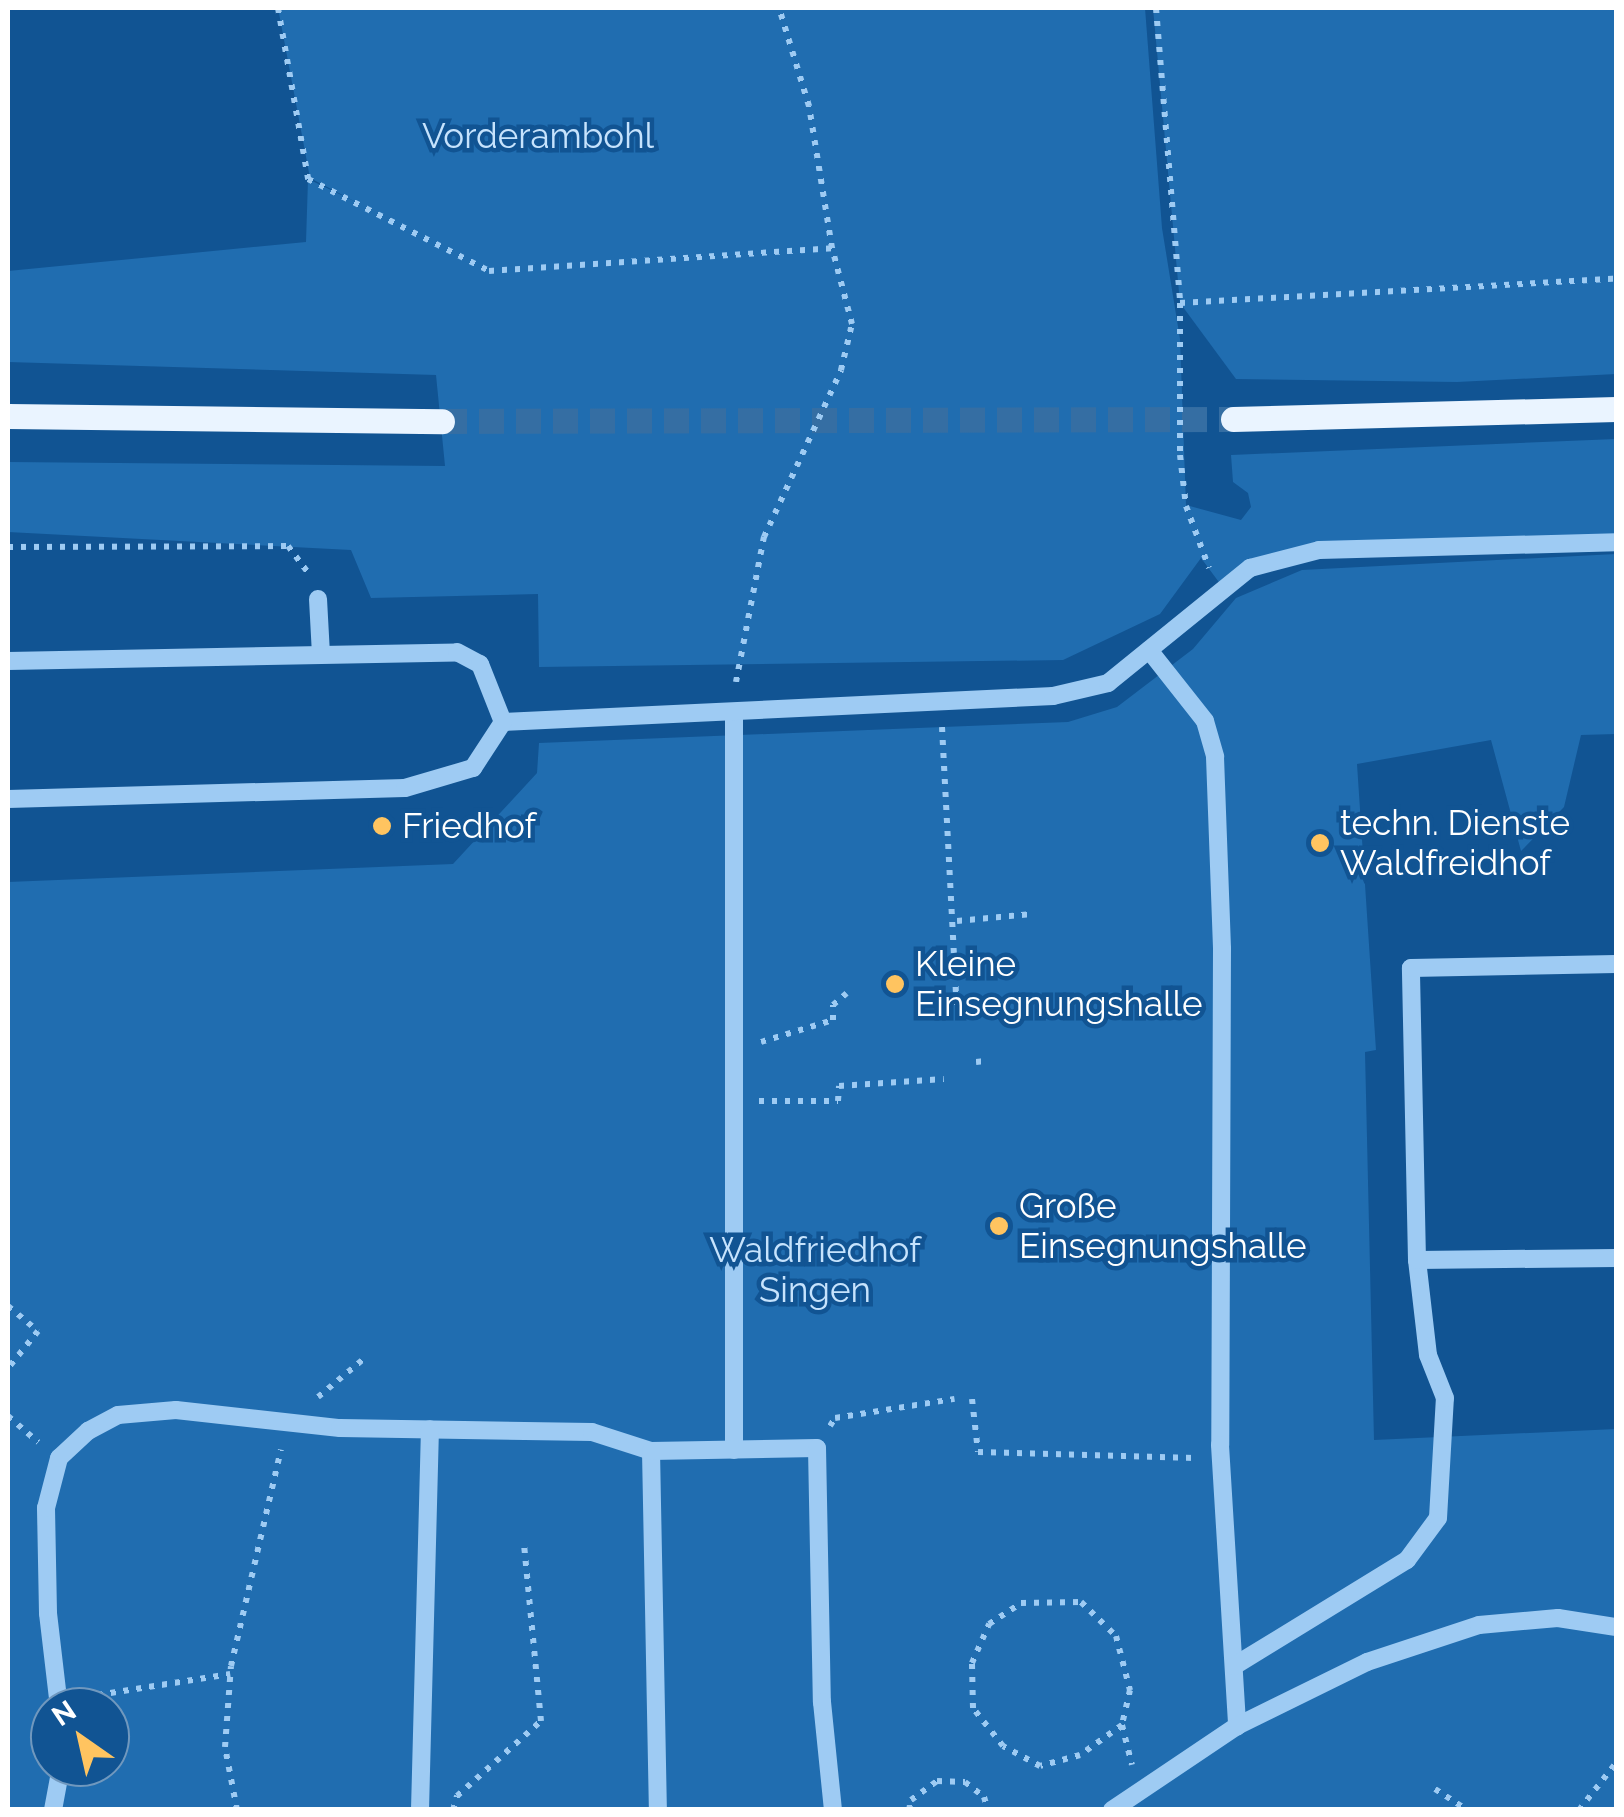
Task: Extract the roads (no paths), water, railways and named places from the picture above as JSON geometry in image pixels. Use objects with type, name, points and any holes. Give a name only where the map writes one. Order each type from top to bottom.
[{"type":"main road","points":[[1234,418],[1616,409]]},
{"type":"main road","points":[[8,416],[442,422]]},
{"type":"lane","points":[[504,722],[1053,696],[1108,683],[1250,568],[1319,550],[1616,542]]},
{"type":"lane","points":[[318,600],[321,654]]},
{"type":"lane","points":[[1149,650],[1205,721],[1216,757],[1221,1458],[1238,1726]]},
{"type":"lane","points":[[8,660],[457,652],[480,664],[504,722]]},
{"type":"lane","points":[[734,713],[734,1450]]},
{"type":"lane","points":[[8,799],[405,788],[473,768],[504,722]]},
{"type":"lane","points":[[1234,1666],[1407,1560],[1438,1518],[1445,1398],[1428,1355],[1417,1260],[1411,968],[1616,964]]},
{"type":"lane","points":[[1417,1260],[1616,1258]]},
{"type":"lane","points":[[58,1687],[46,1508],[59,1458],[88,1431],[118,1415],[176,1410],[288,1422],[592,1432],[650,1451],[817,1448],[822,1702],[833,1810]]},
{"type":"lane","points":[[420,1810],[430,1429]]},
{"type":"lane","points":[[650,1451],[658,1810]]},
{"type":"lane","points":[[1112,1810],[1238,1726],[1324,1680],[1480,1625],[1558,1618],[1616,1627]]},
{"type":"tunnel","points":[[442,421],[1233,419]]},
{"type":"place","name":"Friedhof","points":[[382,826]]},
{"type":"place","name":"techn. Dienste Waldfreidhof","points":[[1320,843]]},
{"type":"place","name":"Kleine Einsegnungshalle","points":[[895,984]]},
{"type":"place","name":"Große Einsegnungshalle","points":[[999,1226]]},
{"type":"park label","name":"Vorderambohl","points":[[538,136]]},
{"type":"park label","name":"Waldfriedhof Singen","points":[[815,1270]]}]
